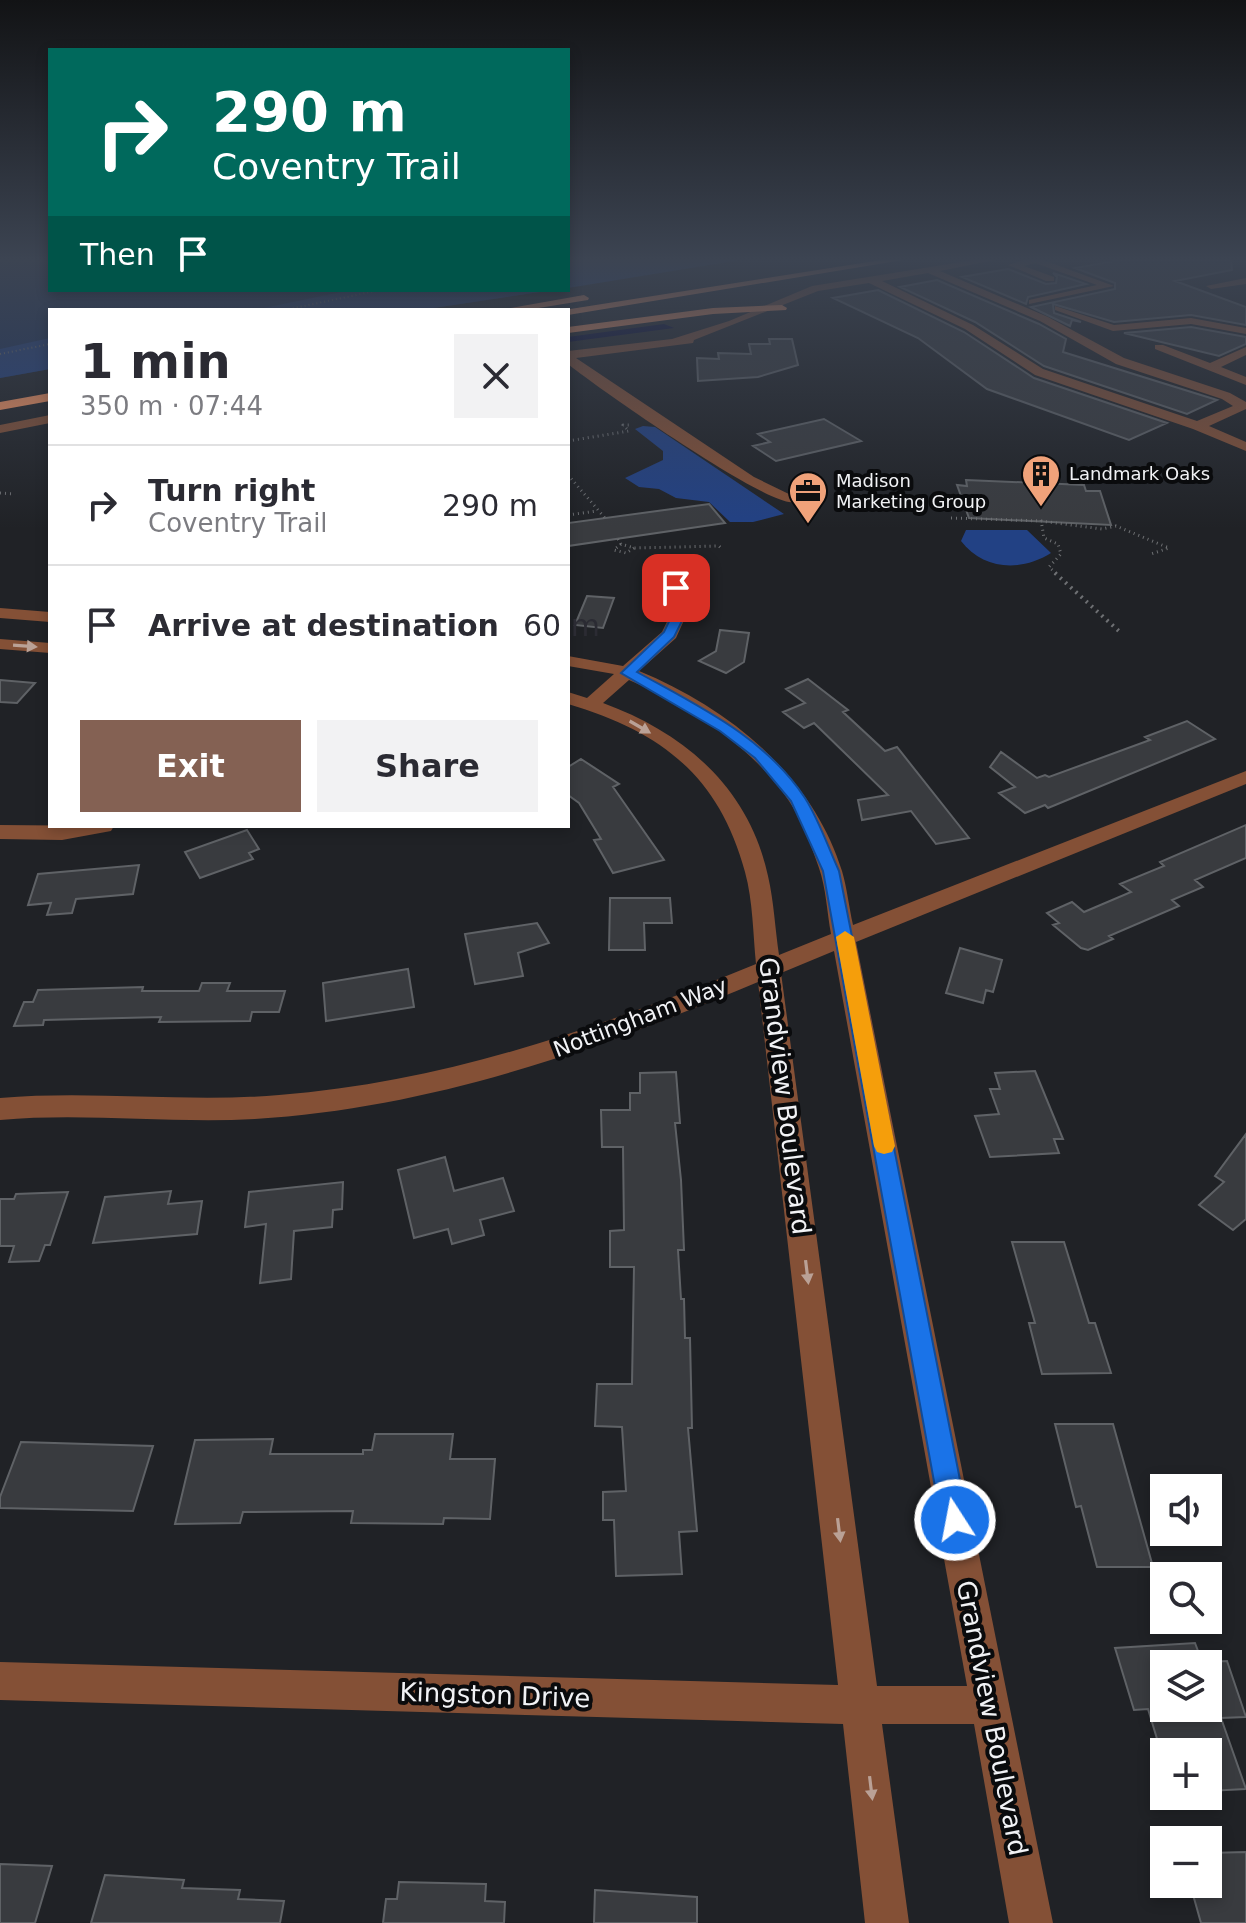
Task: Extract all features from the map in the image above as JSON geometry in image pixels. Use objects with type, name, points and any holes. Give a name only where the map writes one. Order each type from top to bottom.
[{"type":"highway","points":[[0,393],[48,384]]},
{"type":"highway","points":[[0,406],[48,397]]},
{"type":"highway","points":[[0,413],[48,404]]},
{"type":"street","points":[[570,355],[614,350]]},
{"type":"street","points":[[1004,350],[1039,372],[1198,426],[1246,447]]},
{"type":"street","points":[[1100,350],[1120,361],[1226,396],[1243,406],[1198,426]]},
{"type":"street","points":[[1166,350],[1246,381]]},
{"type":"street","points":[[1210,367],[1246,351]]},
{"type":"street","points":[[570,358],[749,480],[788,499]]},
{"type":"street","points":[[0,429],[48,419]]},
{"type":"street","points":[[579,701],[628,673],[670,634],[682,607],[670,569]]},
{"type":"street","points":[[0,613],[48,617]]},
{"type":"street","points":[[0,644],[48,648]]},
{"type":"street","name":"Grandview Boulevard","points":[[570,661],[628,673],[725,728],[760,755],[798,799],[831,871],[1031,1923]]},
{"type":"street","name":"Grandview Boulevard","points":[[579,701],[619,715],[668,743],[705,773],[725,797],[740,826],[757,875],[887,1923]]},
{"type":"street","name":"Nottingham Way","points":[[0,1109],[89,1106],[229,1109],[325,1101],[438,1082],[506,1066],[769,968],[1246,777]]},
{"type":"street","points":[[0,832],[62,833],[91,828]]},
{"type":"street","name":"Kingston Drive","points":[[0,1681],[861,1705],[989,1705]]},
{"type":"path","points":[[0,354],[21,350]]},
{"type":"path","points":[[570,441],[629,431],[623,425],[664,424]]},
{"type":"path","points":[[570,477],[605,518]]},
{"type":"path","points":[[0,493],[15,494]]},
{"type":"path","points":[[570,515],[598,511]]},
{"type":"path","points":[[951,518],[1041,520],[1102,529],[1116,526],[1169,548],[1151,554]]},
{"type":"path","points":[[1041,520],[1044,538],[1058,544],[1061,554],[1049,567],[1121,633]]},
{"type":"path","points":[[618,539],[621,544],[634,548],[719,546],[722,549]]},
{"type":"path","points":[[621,544],[614,550],[626,553],[634,548]]},
{"type":"shaded area","points":[[0,350],[48,350],[48,369],[0,378]]},
{"type":"shaded area","points":[[0,350],[48,350],[48,369],[0,378]]},
{"type":"shaded area","points":[[655,427],[784,514],[753,522],[730,522],[709,502],[676,498],[659,489],[639,487],[625,478],[663,460],[663,451],[635,429]]},
{"type":"shaded area","points":[[966,530],[1027,530],[1051,553],[1015,565],[991,563],[970,551],[961,541]]},
{"type":"building","points":[[750,350],[794,350],[798,365],[758,377],[698,381],[697,358],[719,359],[718,353],[751,354]]},
{"type":"building","points":[[934,350],[991,350],[1034,378],[1167,423],[1129,440],[987,389]]},
{"type":"building","points":[[1019,350],[1064,350],[1217,400],[1187,414],[1044,366]]},
{"type":"building","points":[[1193,350],[1233,350],[1219,356]]},
{"type":"building","points":[[824,419],[861,441],[776,461],[753,446],[770,442],[758,434]]},
{"type":"building","name":"Landmark Oaks","points":[[966,480],[1084,485],[1086,491],[1100,491],[1111,525],[969,518],[957,485],[967,486]]},
{"type":"building","points":[[709,504],[725,523],[570,546],[570,523]]},
{"type":"building","points":[[587,596],[614,598],[603,628],[575,625]]},
{"type":"building","points":[[720,630],[749,633],[744,662],[726,673],[699,661],[716,651]]},
{"type":"building","points":[[808,679],[848,710],[843,712],[885,751],[897,747],[969,838],[936,844],[911,811],[862,820],[858,800],[888,795],[814,723],[804,728],[783,712],[805,703],[786,689]]},
{"type":"building","points":[[0,680],[35,683],[17,703],[0,702]]},
{"type":"building","points":[[1187,721],[1215,739],[1048,808],[1045,805],[1025,813],[999,793],[1015,787],[990,767],[1001,752],[1037,778],[1049,777],[1150,740],[1145,737]]},
{"type":"building","points":[[581,759],[619,784],[613,787],[664,860],[613,873],[594,840],[601,839],[579,803],[570,796],[570,766]]},
{"type":"building","points":[[1246,825],[1246,858],[1195,880],[1203,887],[1172,900],[1179,906],[1109,936],[1113,939],[1088,950],[1081,948],[1053,925],[1059,923],[1047,913],[1072,902],[1084,912],[1131,892],[1120,884],[1164,866],[1160,862]]},
{"type":"building","points":[[247,830],[259,849],[249,853],[253,859],[200,878],[185,852]]},
{"type":"building","points":[[139,865],[133,894],[76,899],[72,913],[47,915],[51,903],[28,905],[38,874]]},
{"type":"building","points":[[610,898],[670,898],[672,923],[644,923],[645,950],[609,950]]},
{"type":"building","points":[[537,923],[549,943],[518,953],[523,976],[475,984],[465,934]]},
{"type":"building","points":[[960,948],[1002,960],[993,992],[986,990],[983,1003],[946,993]]},
{"type":"building","points":[[408,969],[414,1007],[326,1021],[323,983]]},
{"type":"building","points":[[202,983],[230,983],[227,991],[285,991],[279,1012],[252,1012],[250,1021],[159,1022],[161,1017],[44,1020],[43,1025],[14,1026],[24,1002],[33,1002],[38,990],[143,987],[142,991],[199,991]]},
{"type":"building","points":[[1035,1071],[1063,1139],[1054,1139],[1059,1153],[990,1157],[975,1116],[999,1114],[990,1089],[1000,1089],[995,1073]]},
{"type":"building","points":[[676,1072],[680,1123],[675,1123],[684,1250],[678,1250],[685,1338],[690,1338],[692,1428],[688,1428],[697,1531],[679,1532],[682,1574],[616,1576],[614,1520],[603,1520],[603,1492],[626,1491],[622,1427],[595,1426],[597,1384],[632,1384],[634,1267],[610,1267],[610,1231],[624,1230],[623,1147],[602,1147],[601,1110],[630,1110],[630,1093],[640,1093],[640,1073]]},
{"type":"building","points":[[1246,1134],[1246,1219],[1233,1230],[1199,1205],[1224,1182],[1215,1176]]},
{"type":"building","points":[[445,1157],[454,1191],[503,1178],[514,1211],[480,1220],[484,1235],[452,1244],[448,1229],[414,1238],[398,1170]]},
{"type":"building","points":[[343,1182],[342,1209],[333,1210],[332,1227],[294,1231],[291,1279],[260,1283],[266,1224],[245,1227],[249,1192]]},
{"type":"building","points":[[171,1191],[168,1204],[202,1201],[197,1234],[93,1243],[105,1197]]},
{"type":"building","points":[[68,1192],[50,1245],[45,1245],[39,1261],[9,1262],[14,1246],[0,1246],[0,1199],[14,1199],[16,1194]]},
{"type":"building","points":[[1012,1242],[1064,1242],[1089,1323],[1095,1323],[1111,1373],[1042,1374],[1029,1323],[1035,1323]]},
{"type":"building","points":[[1055,1424],[1113,1424],[1152,1562],[1150,1567],[1097,1567],[1081,1506],[1076,1507]]},
{"type":"building","points":[[375,1434],[453,1434],[450,1459],[495,1459],[490,1519],[444,1518],[443,1524],[351,1523],[353,1511],[243,1512],[240,1523],[175,1524],[195,1440],[273,1439],[270,1454],[363,1454],[363,1450],[372,1450]]},
{"type":"building","points":[[21,1442],[153,1446],[133,1511],[0,1508],[0,1497]]},
{"type":"building","points":[[1195,1643],[1198,1650],[1150,1650],[1150,1716],[1148,1709],[1134,1710],[1115,1648]]},
{"type":"building","points":[[1222,1661],[1227,1661],[1246,1717],[1222,1718]]},
{"type":"building","points":[[1222,1721],[1246,1789],[1222,1790],[1222,1738],[1157,1738],[1152,1722]]},
{"type":"building","points":[[1246,1852],[1246,1923],[1201,1923],[1194,1898],[1222,1898],[1222,1853]]},
{"type":"building","points":[[0,1864],[52,1866],[35,1923],[0,1923]]},
{"type":"building","points":[[105,1875],[184,1880],[182,1888],[240,1890],[238,1899],[284,1901],[280,1923],[91,1923]]},
{"type":"building","points":[[399,1882],[486,1884],[485,1901],[505,1902],[504,1923],[383,1923],[386,1899],[397,1899]]},
{"type":"building","points":[[595,1890],[697,1897],[697,1923],[594,1923]]},
{"type":"slow traffic","points":[[845,937],[884,1146]]},
{"type":"place","name":"Landmark Oaks","points":[[1041,508]]},
{"type":"place","name":"Madison Marketing Group","points":[[808,525]]},
{"type":"route","points":[[676,588],[682,607],[670,634],[628,673],[725,728],[760,755],[798,799],[814,828],[831,871],[955,1520]]}]
